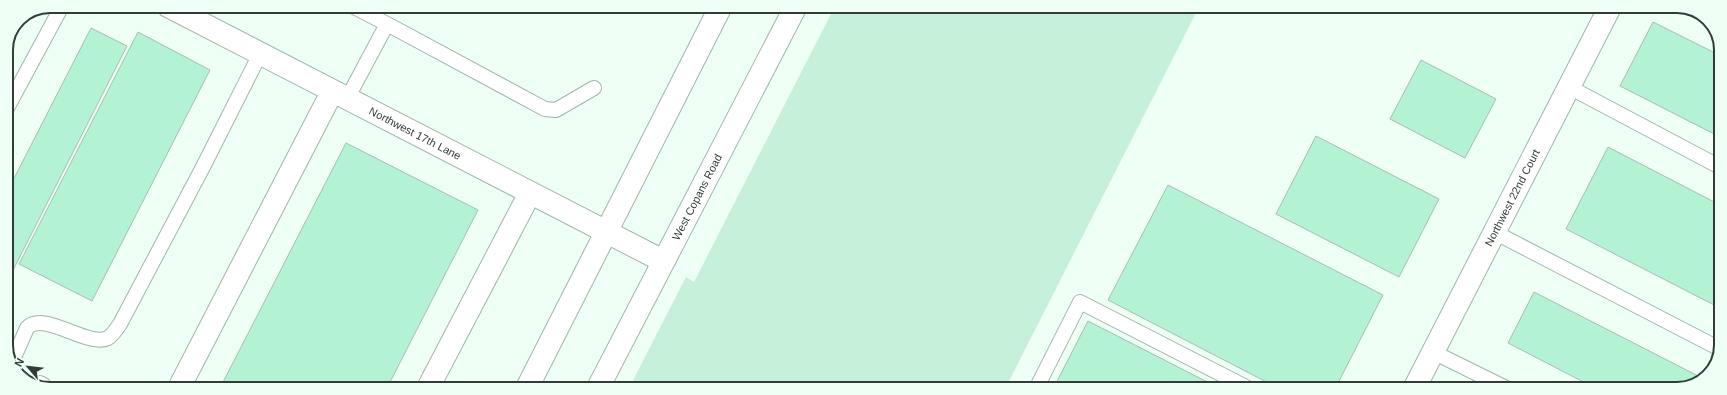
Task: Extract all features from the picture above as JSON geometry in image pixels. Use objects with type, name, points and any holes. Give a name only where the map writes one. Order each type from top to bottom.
[{"type":"street","name":"Northwest 17th Lane","points":[[181,13],[663,261]]},
{"type":"street","points":[[530,382],[717,13]]},
{"type":"street","name":"West Copans Road","points":[[601,382],[792,13]]},
{"type":"street","name":"Northwest 22nd Court","points":[[1418,382],[1607,13]]},
{"type":"street","points":[[182,382],[340,96]]},
{"type":"street","points":[[431,382],[530,193]]},
{"type":"lane","points":[[13,97],[58,13]]},
{"type":"lane","points":[[366,13],[545,109],[556,110],[594,88]]},
{"type":"lane","points":[[340,96],[387,24]]},
{"type":"lane","points":[[15,356],[27,328],[30,325],[44,323],[84,336],[103,340],[109,337],[116,328],[204,165],[260,54]]},
{"type":"lane","points":[[1569,87],[1714,164]]},
{"type":"lane","points":[[1494,232],[1714,346]]},
{"type":"lane","points":[[1040,382],[1080,302],[1236,382]]},
{"type":"lane","points":[[1433,352],[1494,382]]},
{"type":"green space","points":[[831,13],[1196,13],[1009,382],[632,382],[686,277],[694,282]]},
{"type":"building","points":[[1653,22],[1714,52],[1714,134],[1620,86]]},
{"type":"building","points":[[91,28],[127,46],[13,270],[13,180]]},
{"type":"building","points":[[138,32],[210,70],[92,301],[19,264]]},
{"type":"building","points":[[1421,60],[1496,99],[1465,158],[1390,119]]},
{"type":"building","points":[[1316,136],[1439,199],[1399,277],[1276,214]]},
{"type":"building","points":[[346,143],[478,210],[390,382],[223,382]]},
{"type":"building","points":[[1608,147],[1714,202],[1714,305],[1566,229]]},
{"type":"building","points":[[1168,185],[1383,295],[1339,382],[1266,382],[1108,300]]},
{"type":"building","points":[[1534,292],[1698,376],[1691,379],[1677,382],[1583,382],[1508,343]]},
{"type":"building","points":[[1088,321],[1207,382],[1057,382]]}]
